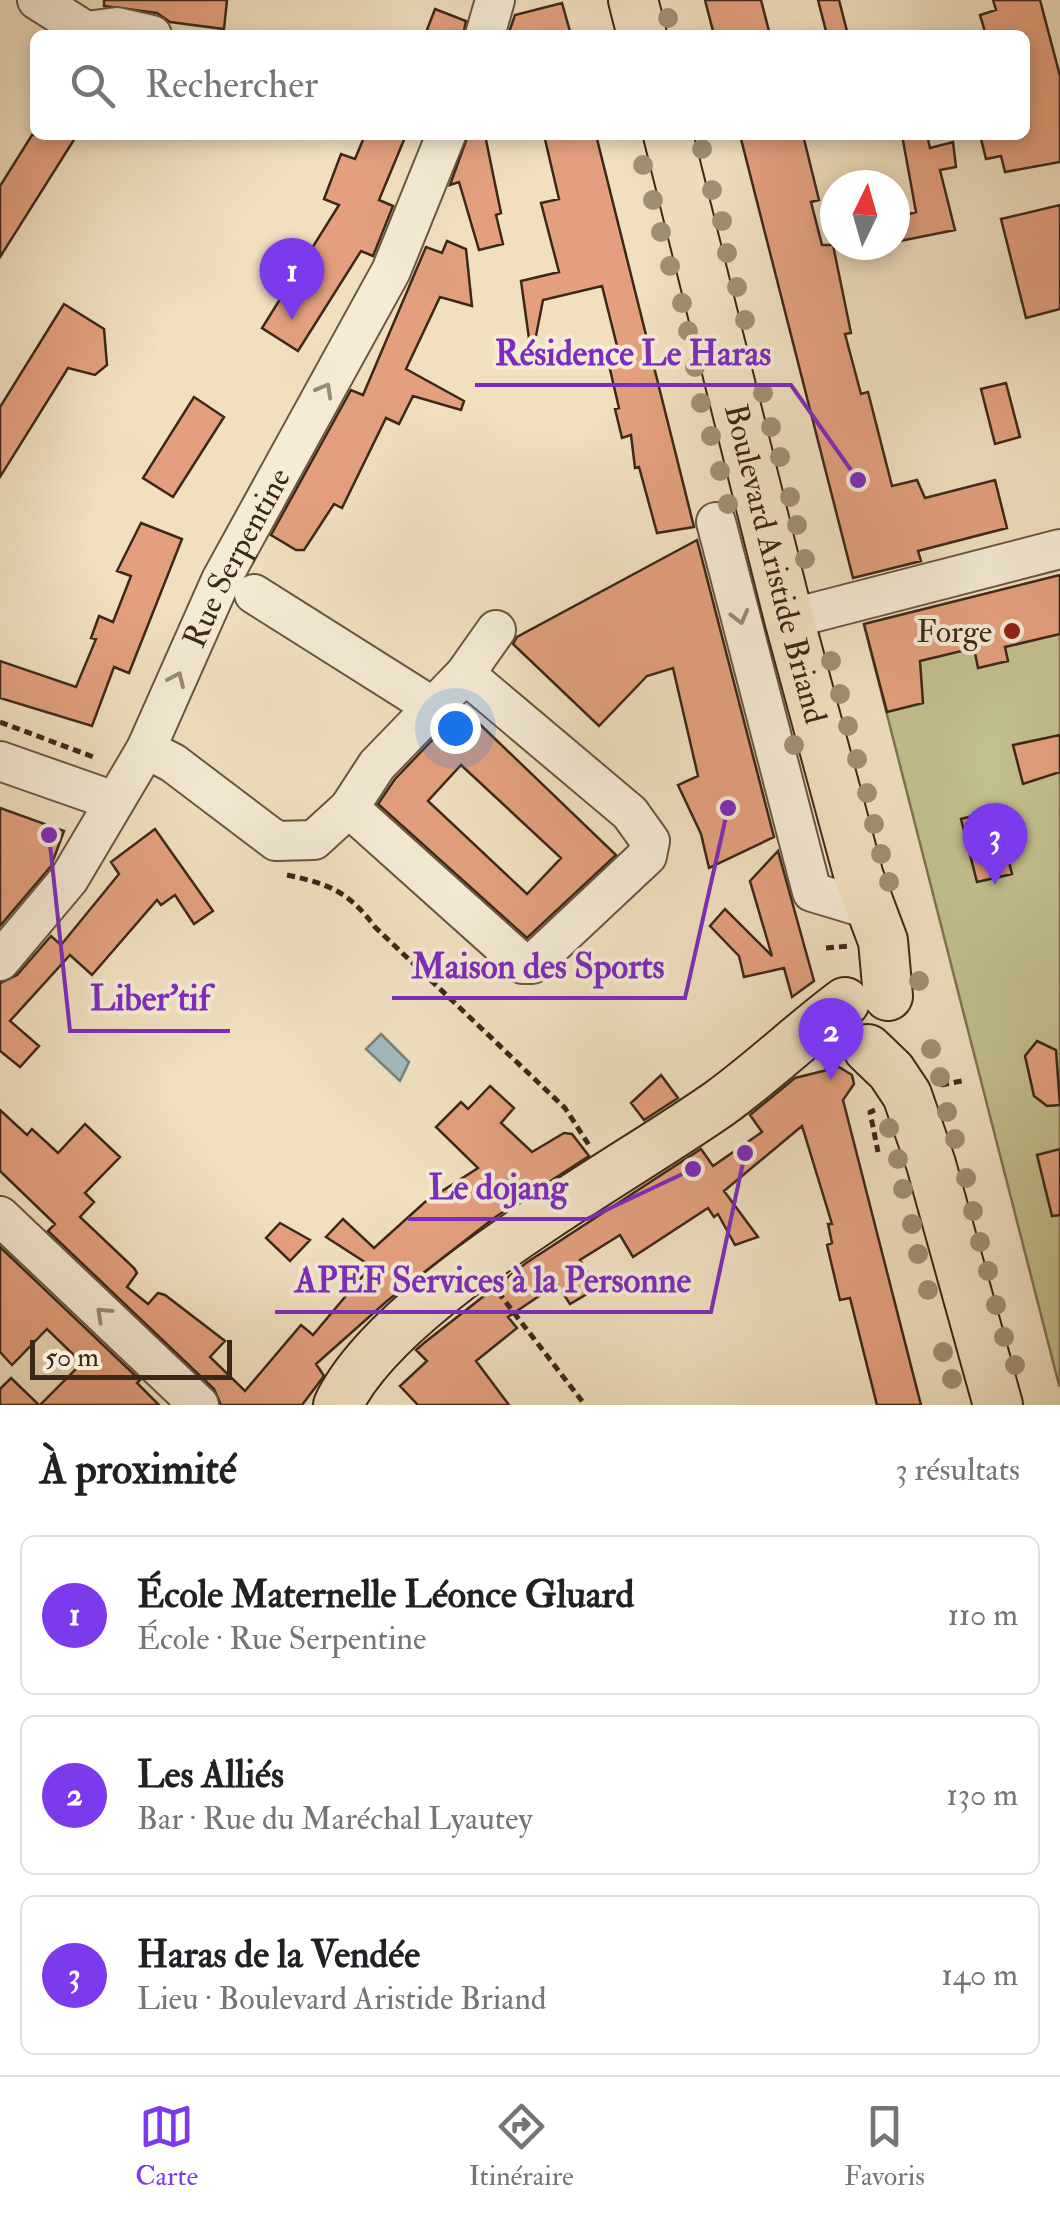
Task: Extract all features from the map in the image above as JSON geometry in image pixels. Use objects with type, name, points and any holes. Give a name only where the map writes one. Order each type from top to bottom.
[{"type":"main road","points":[[633,0],[641,30]]},
{"type":"main road","name":"Boulevard Aristide Briand","points":[[669,140],[860,892],[883,941],[869,1018],[922,1089],[932,1164],[998,1405]]},
{"type":"main road","points":[[338,1405],[374,1352],[414,1314],[478,1266],[724,1100],[869,1018]]},
{"type":"street","points":[[37,0],[84,30]]},
{"type":"street","points":[[487,30],[495,0]]},
{"type":"street","points":[[94,30],[130,30]]},
{"type":"street","name":"Rue Serpentine","points":[[0,961],[69,879],[146,749],[221,580],[390,270],[444,140]]},
{"type":"street","points":[[716,522],[812,892],[860,892]]},
{"type":"street","points":[[789,619],[1060,549]]},
{"type":"street","points":[[254,594],[433,707]]},
{"type":"street","points":[[146,749],[173,762],[276,841],[314,840],[350,808],[377,765],[465,674],[496,630]]},
{"type":"street","points":[[350,808],[522,964],[532,964],[647,856],[650,840],[630,812],[465,674]]},
{"type":"street","points":[[0,761],[114,802]]},
{"type":"street","points":[[0,1216],[199,1405]]},
{"type":"path","points":[[276,873],[328,883],[358,905],[375,927],[565,1108],[610,1177]]},
{"type":"path","points":[[478,1266],[585,1405]]},
{"type":"shaded area","points":[[1060,575],[1060,1384],[1059,1385],[864,625]]},
{"type":"water","points":[[381,1034],[409,1062],[400,1081],[366,1049]]},
{"type":"building","points":[[104,0],[227,0],[224,29],[170,22],[157,13],[104,6]]},
{"type":"building","points":[[705,0],[761,0],[769,30],[713,30]]},
{"type":"building","points":[[818,0],[839,0],[847,30],[826,30]]},
{"type":"building","points":[[993,0],[1040,0],[1060,76],[1060,162],[1005,172],[1001,156],[986,159],[981,140],[1030,140],[1030,30],[984,30],[980,15],[996,10]]},
{"type":"building","points":[[562,3],[570,30],[510,30],[515,15]]},
{"type":"building","points":[[435,9],[466,21],[464,30],[427,30]]},
{"type":"building","points":[[30,138],[74,140],[0,257],[0,186]]},
{"type":"building","points":[[363,140],[404,140],[379,200],[393,206],[373,256],[361,251],[298,351],[262,328],[339,205],[324,199],[341,154],[355,159]]},
{"type":"building","points":[[466,140],[486,140],[501,213],[496,215],[503,244],[479,250],[459,182],[450,185]]},
{"type":"building","points":[[545,140],[597,140],[694,527],[657,533],[639,467],[635,468],[631,435],[622,438],[615,409],[619,408],[609,365],[621,362],[602,286],[543,300],[534,346],[530,346],[521,281],[559,272],[541,203],[559,199]]},
{"type":"building","points":[[741,140],[804,140],[819,200],[811,202],[820,237],[820,260],[836,260],[851,333],[845,334],[861,394],[868,392],[892,486],[917,480],[925,498],[995,480],[1007,528],[918,551],[921,561],[853,578]]},
{"type":"building","points":[[903,140],[928,140],[930,148],[953,142],[956,167],[940,170],[955,230],[910,239],[910,214],[916,212]]},
{"type":"building","points":[[1060,205],[1060,309],[1026,318],[1001,219]]},
{"type":"building","points":[[447,241],[466,249],[472,306],[440,297],[406,369],[464,401],[461,410],[413,396],[399,424],[386,418],[342,508],[334,504],[304,550],[296,550],[271,535],[351,390],[363,395],[426,247],[442,253]]},
{"type":"building","points":[[64,304],[104,329],[107,365],[95,375],[68,368],[0,477],[0,407]]},
{"type":"building","points":[[1006,383],[1020,437],[995,444],[981,389]]},
{"type":"building","points":[[194,397],[224,417],[173,497],[143,478]]},
{"type":"building","points":[[141,523],[182,539],[129,673],[114,667],[92,726],[0,698],[0,661],[76,687],[96,639],[91,638],[99,616],[113,622],[131,576],[117,571]]},
{"type":"building","points":[[697,540],[774,837],[709,868],[701,834],[678,785],[698,776],[673,668],[647,676],[599,726],[513,644],[517,637]]},
{"type":"building","points":[[1060,575],[1060,634],[1005,647],[1008,661],[978,668],[974,648],[920,661],[923,703],[887,712],[864,624]]},
{"type":"building","points":[[463,708],[616,855],[527,938],[378,804],[395,779]],"holes":[[[461,765],[561,858],[527,894],[428,801]]]},
{"type":"building","points":[[1060,735],[1060,772],[1023,784],[1013,745]]},
{"type":"building","points":[[0,808],[64,831],[51,866],[0,926]]},
{"type":"building","points":[[996,810],[1012,874],[977,882],[961,819]]},
{"type":"building","points":[[155,829],[213,911],[194,924],[175,895],[161,905],[157,900],[92,975],[70,955],[10,1021],[39,1046],[20,1067],[0,1051],[0,983],[17,975],[51,936],[61,945],[119,874],[111,862]]},
{"type":"building","points":[[778,851],[814,981],[792,997],[784,968],[744,977],[739,956],[710,926],[725,909],[772,956],[750,881]]},
{"type":"building","points":[[1037,1041],[1056,1050],[1060,1105],[1047,1106],[1034,1096],[1025,1056]]},
{"type":"building","points":[[839,1067],[852,1075],[854,1084],[843,1100],[921,1405],[877,1405],[850,1298],[840,1300],[827,1245],[832,1243],[828,1224],[832,1224],[802,1126],[724,1191],[758,1237],[735,1245],[718,1214],[714,1217],[708,1208],[633,1257],[620,1235],[580,1260],[597,1288],[570,1304],[557,1284],[508,1317],[517,1328],[476,1361],[509,1405],[418,1405],[400,1386],[427,1361],[416,1350],[526,1263],[701,1149],[713,1166],[762,1132],[750,1115],[795,1078]]},
{"type":"building","points":[[661,1075],[678,1098],[644,1120],[631,1103]]},
{"type":"building","points":[[490,1086],[514,1108],[501,1123],[532,1152],[564,1133],[572,1134],[589,1156],[494,1218],[387,1301],[316,1364],[324,1376],[302,1405],[221,1405],[214,1389],[48,1231],[55,1224],[0,1171],[0,1110],[27,1135],[32,1129],[58,1153],[85,1124],[120,1157],[85,1193],[94,1202],[80,1217],[134,1268],[137,1273],[127,1287],[148,1304],[158,1293],[165,1295],[225,1341],[210,1357],[245,1391],[301,1325],[313,1335],[371,1266],[326,1237],[343,1219],[374,1248],[425,1202],[478,1168],[436,1127],[461,1102],[468,1109]]},
{"type":"building","points":[[1060,1149],[1060,1215],[1052,1216],[1037,1155]]},
{"type":"building","points":[[280,1223],[310,1240],[290,1261],[266,1238]]},
{"type":"building","points":[[0,1247],[140,1380],[137,1383],[159,1405],[40,1405],[82,1363],[47,1329],[12,1365],[0,1352]]},
{"type":"building","points":[[11,1378],[39,1405],[0,1405],[0,1389]]},
{"type":"place","name":"École Maternelle Léonce Gluard","points":[[292,320]]},
{"type":"place","name":"Résidence Le Haras","points":[[858,480]]},
{"type":"place","name":"Forge","points":[[1012,631]]},
{"type":"place","name":"Maison des Sports","points":[[728,808]]},
{"type":"place","name":"Liber'tif","points":[[49,835]]},
{"type":"place","name":"Haras de la Vendée","points":[[995,885]]},
{"type":"place","name":"Les Alliés","points":[[831,1080]]},
{"type":"place","name":"APEF Services à la Personne","points":[[745,1153]]},
{"type":"place","name":"Le dojang","points":[[693,1169]]}]
